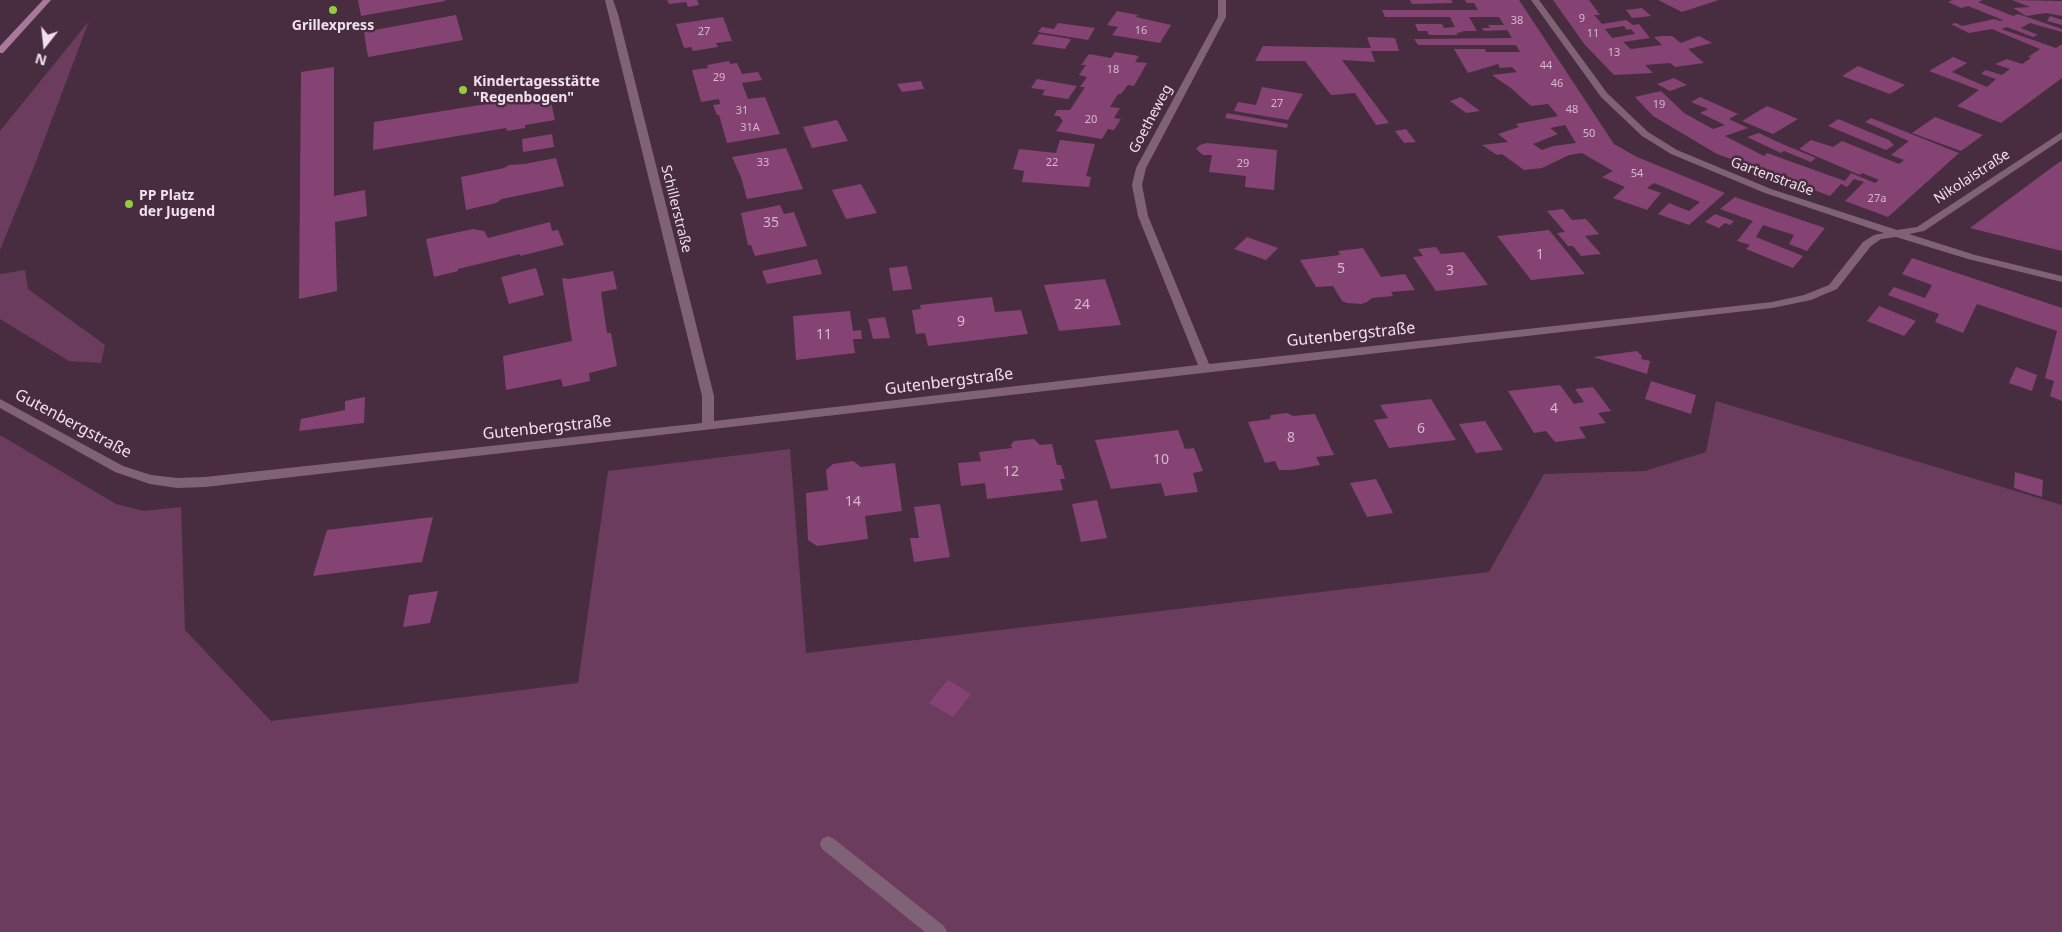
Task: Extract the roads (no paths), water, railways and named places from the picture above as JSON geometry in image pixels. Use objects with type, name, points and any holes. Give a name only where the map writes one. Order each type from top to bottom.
[{"type":"main road","points":[[0,51],[47,0]]},
{"type":"street","name":"Schillerstraße","points":[[609,0],[708,396],[708,426]]},
{"type":"street","name":"Goetheweg","points":[[1205,368],[1138,203],[1137,185],[1141,168],[1222,17],[1222,0]]},
{"type":"street","name":"Gartenstraße","points":[[1535,0],[1604,94],[1624,116],[1645,134],[1674,152],[1716,171],[1777,194],[1894,234],[1972,257],[2062,278]]},
{"type":"street","name":"Nikolaistraße","points":[[1894,234],[1920,229],[2062,135]]},
{"type":"street","name":"Gutenbergstraße","points":[[0,402],[119,469],[150,479],[177,483],[206,482],[1772,305],[1807,298],[1833,287],[1867,244],[1878,237],[1894,234]]},
{"type":"street","points":[[828,844],[938,932]]},
{"type":"place","name":"Grillexpress","points":[[333,10]]},
{"type":"place","name":"Kindertagesstätte \"Regenbogen\"","points":[[463,90]]},
{"type":"place","name":"PP Platz der Jugend","points":[[129,204]]}]
